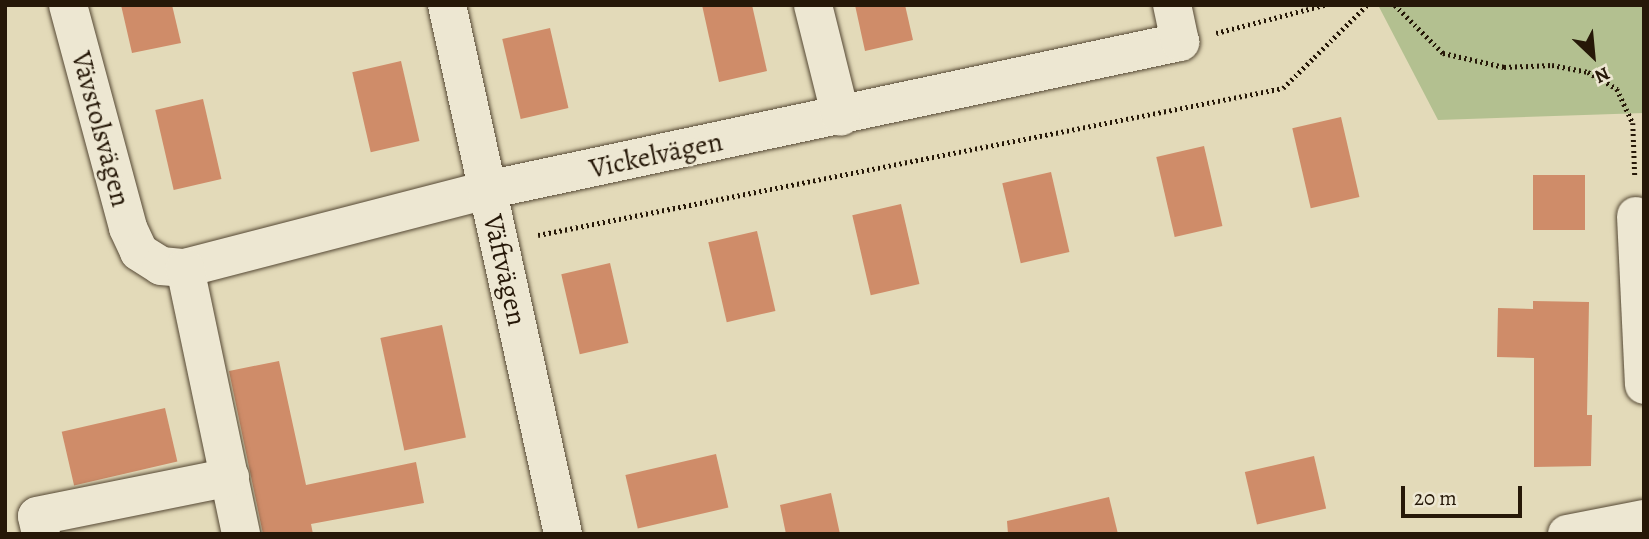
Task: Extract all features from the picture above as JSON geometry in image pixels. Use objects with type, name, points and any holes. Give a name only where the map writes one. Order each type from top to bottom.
[{"type":"street","name":"Vävstolsvägen","points":[[68,5],[128,228],[139,252]]},
{"type":"street","name":"Väftvägen","points":[[447,5],[564,534]]},
{"type":"street","points":[[813,5],[841,117]]},
{"type":"street","points":[[1172,5],[1180,42]]},
{"type":"street","name":"Vickelvägen","points":[[139,252],[160,266],[186,268],[487,190],[841,117],[1180,42]]},
{"type":"street","points":[[1636,216],[1644,385]]},
{"type":"street","points":[[186,268],[241,534]]},
{"type":"street","points":[[41,534],[37,516],[230,477]]},
{"type":"street","points":[[1567,534],[1644,519]]},
{"type":"path","points":[[1180,42],[1324,5]]},
{"type":"path","points":[[499,243],[1283,88],[1367,5]]},
{"type":"path","points":[[1395,5],[1443,53],[1504,67],[1552,65],[1588,72],[1617,89],[1633,123],[1636,216]]},
{"type":"green space","points":[[1378,5],[1644,5],[1644,113],[1438,120]]},
{"type":"building","points":[[121,5],[172,5],[181,43],[132,53]]},
{"type":"building","points":[[702,5],[752,5],[767,71],[719,82]]},
{"type":"building","points":[[855,5],[905,5],[913,40],[865,51]]},
{"type":"building","points":[[550,28],[568,108],[521,119],[502,39]]},
{"type":"building","points":[[401,61],[419,141],[371,152],[352,72]]},
{"type":"building","points":[[203,99],[221,179],[174,190],[155,110]]},
{"type":"building","points":[[1341,117],[1359,197],[1311,208],[1292,128]]},
{"type":"building","points":[[1204,146],[1222,226],[1175,237],[1156,157]]},
{"type":"building","points":[[1051,172],[1069,252],[1021,263],[1002,183]]},
{"type":"building","points":[[1533,175],[1585,175],[1585,230],[1533,230]]},
{"type":"building","points":[[901,204],[919,284],[871,295],[852,215]]},
{"type":"building","points":[[757,231],[775,311],[727,322],[708,242]]},
{"type":"building","points":[[610,263],[628,343],[580,354],[561,274]]},
{"type":"building","points":[[1533,301],[1589,302],[1587,415],[1592,415],[1591,466],[1534,467],[1534,358],[1497,357],[1498,308],[1533,309]]},
{"type":"building","points":[[442,325],[466,437],[404,451],[380,338]]},
{"type":"building","points":[[279,361],[306,485],[416,462],[424,503],[311,524],[313,534],[263,534],[229,371]]},
{"type":"building","points":[[165,408],[177,462],[74,485],[62,432]]},
{"type":"building","points":[[716,454],[728,508],[638,529],[625,475]]},
{"type":"building","points":[[1314,456],[1326,509],[1257,525],[1245,472]]},
{"type":"building","points":[[831,493],[840,534],[786,534],[780,505]]},
{"type":"building","points":[[1109,497],[1118,534],[1008,534],[1007,521]]}]
